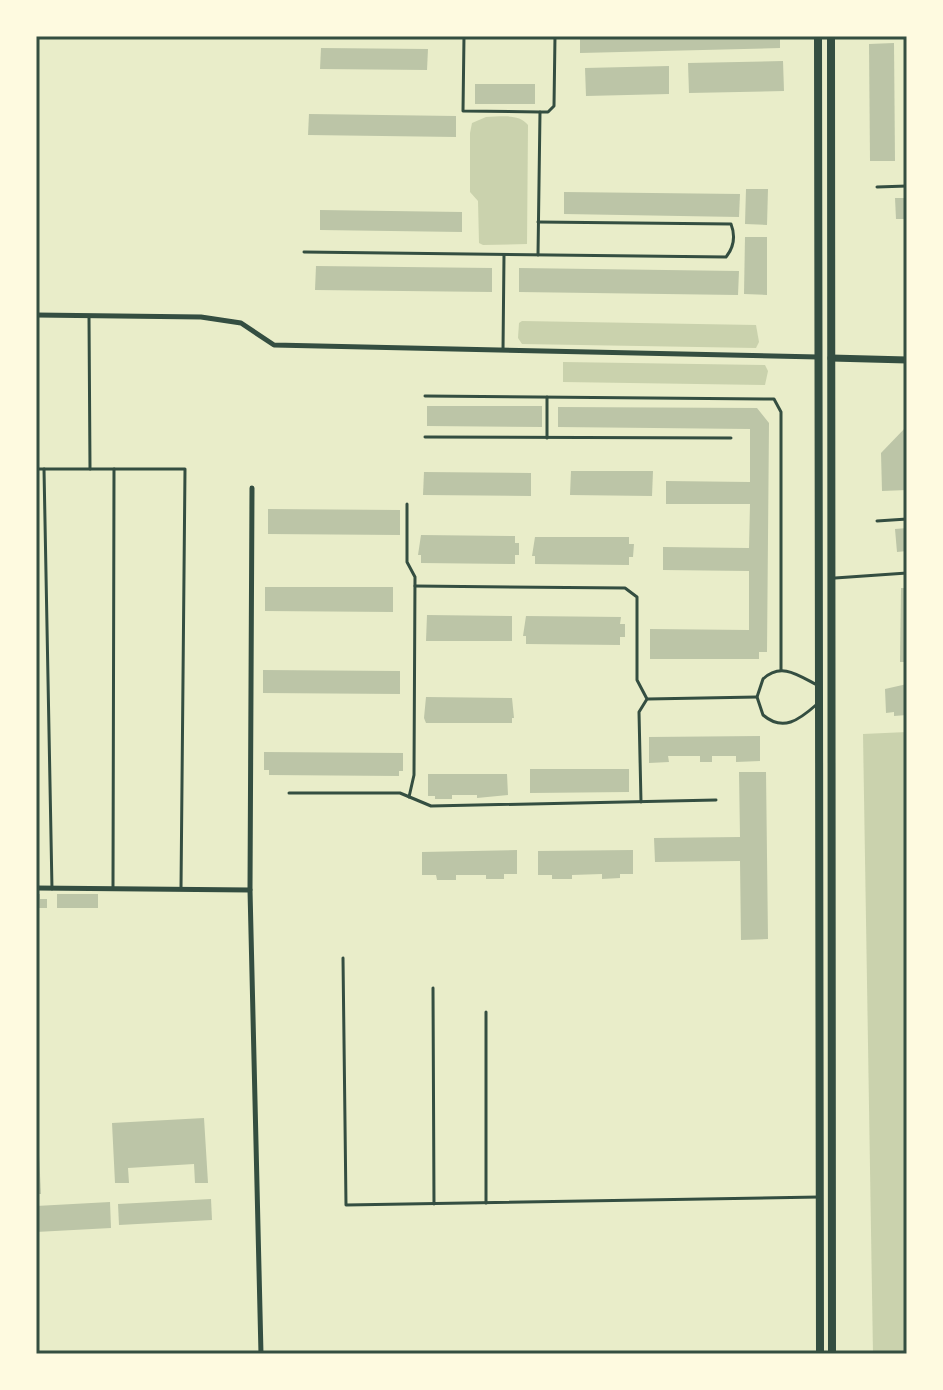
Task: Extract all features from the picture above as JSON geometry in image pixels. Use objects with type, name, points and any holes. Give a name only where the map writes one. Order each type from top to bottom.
[{"type":"main road","points":[[818,36],[820,1354]]},
{"type":"main road","points":[[831,36],[832,1354]]},
{"type":"street","points":[[36,315],[201,317],[241,323],[274,345],[818,357]]},
{"type":"street","points":[[831,358],[907,360]]},
{"type":"street","points":[[252,488],[250,890],[261,1354]]},
{"type":"street","points":[[36,888],[250,890]]},
{"type":"lane","points":[[464,36],[463,111],[540,112],[548,112],[554,106],[555,36]]},
{"type":"lane","points":[[538,255],[540,112]]},
{"type":"lane","points":[[877,187],[907,186]]},
{"type":"lane","points":[[304,252],[726,257],[733,249],[731,224],[538,222]]},
{"type":"lane","points":[[503,350],[504,255]]},
{"type":"lane","points":[[89,315],[90,469]]},
{"type":"lane","points":[[425,396],[774,399],[778,402],[781,412],[781,670]]},
{"type":"lane","points":[[547,397],[547,438]]},
{"type":"lane","points":[[425,437],[731,438]]},
{"type":"lane","points":[[36,469],[185,469],[181,889]]},
{"type":"lane","points":[[44,469],[52,889]]},
{"type":"lane","points":[[113,889],[114,469]]},
{"type":"lane","points":[[407,504],[407,562],[415,577],[414,775],[409,797]]},
{"type":"lane","points":[[877,521],[907,519]]},
{"type":"lane","points":[[831,578],[907,573]]},
{"type":"lane","points":[[415,586],[625,588],[632,591],[637,597],[637,680],[647,699]]},
{"type":"lane","points":[[819,686],[789,670],[781,670],[763,679],[757,697],[763,715],[783,724],[797,721],[819,703]]},
{"type":"lane","points":[[647,699],[757,697]]},
{"type":"lane","points":[[641,802],[639,712],[647,699]]},
{"type":"lane","points":[[289,793],[400,793],[431,806],[716,800]]},
{"type":"lane","points":[[343,958],[346,1205],[819,1197]]},
{"type":"lane","points":[[433,988],[434,1204]]},
{"type":"lane","points":[[486,1012],[486,1203]]},
{"type":"path","points":[[907,1131],[907,1163]]},
{"type":"green space","points":[[486,117],[514,117],[528,125],[527,244],[479,243],[478,201],[470,192],[470,133],[472,123]]},
{"type":"green space","points":[[519,323],[756,325],[759,342],[756,348],[522,344],[518,338]]},
{"type":"green space","points":[[563,362],[765,365],[768,371],[765,385],[563,382]]},
{"type":"green space","points":[[907,732],[907,1354],[873,1354],[863,734]]},
{"type":"building","points":[[580,36],[780,36],[780,48],[580,53]]},
{"type":"building","points":[[894,43],[895,161],[870,161],[869,44]]},
{"type":"building","points":[[321,48],[428,49],[427,70],[320,69]]},
{"type":"building","points":[[783,61],[784,91],[689,93],[688,63]]},
{"type":"building","points":[[669,66],[669,94],[586,96],[585,68]]},
{"type":"building","points":[[475,84],[535,84],[535,104],[475,104]]},
{"type":"building","points":[[309,114],[456,116],[456,137],[308,135]]},
{"type":"building","points":[[746,189],[768,189],[767,225],[745,224]]},
{"type":"building","points":[[564,192],[740,194],[739,217],[564,214]]},
{"type":"building","points":[[895,198],[907,198],[907,219],[896,219]]},
{"type":"building","points":[[320,210],[462,212],[462,232],[320,230]]},
{"type":"building","points":[[745,237],[767,237],[767,295],[744,294]]},
{"type":"building","points":[[316,266],[492,268],[492,292],[315,290]]},
{"type":"building","points":[[519,268],[739,271],[738,295],[519,292]]},
{"type":"building","points":[[427,406],[542,406],[542,427],[427,426]]},
{"type":"building","points":[[558,407],[757,408],[769,423],[767,652],[759,652],[759,659],[650,659],[650,629],[749,630],[749,571],[663,570],[663,547],[749,548],[750,504],[666,504],[666,481],[750,482],[750,429],[558,427]]},
{"type":"building","points":[[907,426],[907,490],[882,491],[881,453]]},
{"type":"building","points":[[571,471],[653,471],[652,496],[570,495]]},
{"type":"building","points":[[424,472],[531,473],[531,496],[423,495]]},
{"type":"building","points":[[268,509],[400,510],[400,535],[268,534]]},
{"type":"building","points":[[907,528],[907,551],[897,552],[895,529]]},
{"type":"building","points":[[421,535],[515,536],[515,543],[519,543],[519,555],[515,555],[515,564],[421,563],[421,555],[418,555]]},
{"type":"building","points":[[535,537],[629,537],[629,544],[634,544],[633,557],[629,557],[629,565],[535,564],[535,556],[532,556]]},
{"type":"building","points":[[265,587],[393,587],[393,612],[265,611]]},
{"type":"building","points":[[901,588],[907,588],[907,662],[900,662]]},
{"type":"building","points":[[427,615],[512,616],[512,641],[426,641]]},
{"type":"building","points":[[526,616],[621,617],[620,624],[625,624],[625,637],[620,637],[620,645],[526,644],[526,636],[523,636]]},
{"type":"building","points":[[263,670],[400,671],[400,694],[263,693]]},
{"type":"building","points":[[907,684],[907,715],[886,713],[885,689]]},
{"type":"building","points":[[426,697],[512,698],[514,718],[512,723],[426,723]]},
{"type":"building","points":[[760,736],[760,761],[736,762],[736,756],[712,756],[712,762],[700,762],[700,756],[668,756],[669,762],[649,763],[649,737]]},
{"type":"building","points":[[264,752],[403,753],[403,771],[399,771],[399,776],[269,775],[269,770],[264,770]]},
{"type":"building","points":[[530,769],[629,769],[629,792],[530,793]]},
{"type":"building","points":[[739,772],[766,772],[768,939],[741,940],[740,861],[655,862],[654,838],[740,837]]},
{"type":"building","points":[[428,774],[507,774],[508,795],[477,798],[477,795],[452,795],[452,799],[435,799],[435,796],[428,796]]},
{"type":"building","points":[[517,850],[517,874],[504,874],[504,879],[486,879],[486,875],[456,875],[456,880],[437,880],[436,875],[422,875],[422,852]]},
{"type":"building","points":[[633,850],[633,874],[620,874],[620,878],[602,879],[602,874],[552,879],[552,875],[538,875],[538,851]]},
{"type":"building","points":[[36,894],[40,894],[40,899],[47,899],[47,908],[36,908]]},
{"type":"building","points":[[57,894],[98,894],[98,908],[57,908]]},
{"type":"building","points":[[204,1118],[208,1183],[195,1183],[194,1164],[128,1168],[129,1183],[115,1183],[112,1123]]},
{"type":"building","points":[[38,1135],[41,1194],[36,1194]]},
{"type":"building","points":[[211,1199],[212,1220],[119,1225],[118,1204]]},
{"type":"building","points":[[110,1202],[111,1228],[36,1232],[36,1206]]}]
